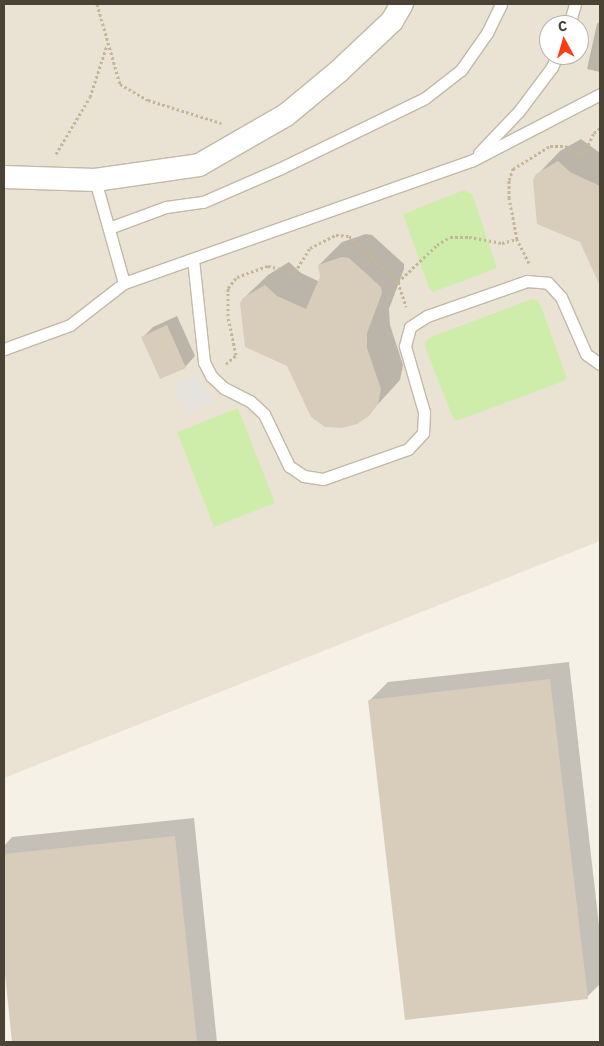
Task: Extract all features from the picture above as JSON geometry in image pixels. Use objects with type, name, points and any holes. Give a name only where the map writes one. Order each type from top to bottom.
[{"type":"street","points":[[4,177],[95,180],[199,165],[286,115],[339,71],[392,21],[402,4]]},
{"type":"lane","points":[[109,228],[166,207],[203,202],[279,169],[425,98],[461,70],[487,34],[501,4]]},
{"type":"lane","points":[[471,161],[519,111],[553,65]]},
{"type":"lane","points":[[4,348],[70,325],[124,283],[471,161],[600,94]]},
{"type":"lane","points":[[95,180],[124,283]]},
{"type":"lane","points":[[193,259],[204,362],[211,376],[224,388],[250,401],[264,414],[289,466],[304,476],[323,480],[408,449],[423,433],[424,412],[405,346],[410,327],[427,316],[527,281],[548,283],[561,297],[586,354],[600,364]]},
{"type":"path","points":[[97,4],[120,84],[148,100],[254,134]]},
{"type":"path","points":[[41,179],[90,97],[108,44]]},
{"type":"path","points":[[548,283],[529,263],[517,239],[509,198],[509,180],[513,169],[550,146],[565,146],[584,154],[594,133],[600,128]]},
{"type":"path","points":[[203,350],[215,363],[228,364],[236,355],[228,316],[228,288],[237,277],[268,266],[295,272],[310,248],[336,235],[349,236],[398,282],[405,300],[410,327]]},
{"type":"path","points":[[398,282],[437,245],[450,237],[469,237],[502,242],[517,239]]},
{"type":"shaded area","points":[[4,4],[600,4],[600,541],[4,778]]},
{"type":"shaded area","points":[[196,376],[201,385],[216,401],[187,415],[174,385]]},
{"type":"green space","points":[[464,190],[472,194],[497,268],[433,292],[429,288],[403,214]]},
{"type":"green space","points":[[532,299],[537,300],[540,304],[567,378],[564,381],[459,420],[454,420],[425,347],[426,341],[431,337]]},
{"type":"green space","points":[[238,408],[275,503],[214,527],[177,432]]},
{"type":"building","points":[[558,161],[570,172],[600,186],[600,286],[580,242],[537,224],[533,180],[536,174]]},
{"type":"building","points":[[342,257],[349,258],[381,287],[382,293],[367,333],[367,348],[381,389],[378,404],[369,416],[357,424],[342,428],[325,427],[311,417],[287,366],[245,347],[240,303],[243,298],[265,285],[277,296],[306,309],[320,277],[318,265]]},
{"type":"building","points":[[167,325],[186,368],[160,379],[141,337]]},
{"type":"building","points":[[550,679],[588,999],[405,1020],[368,700]]},
{"type":"building","points":[[175,836],[197,1042],[12,1042],[4,964],[4,854]]}]
